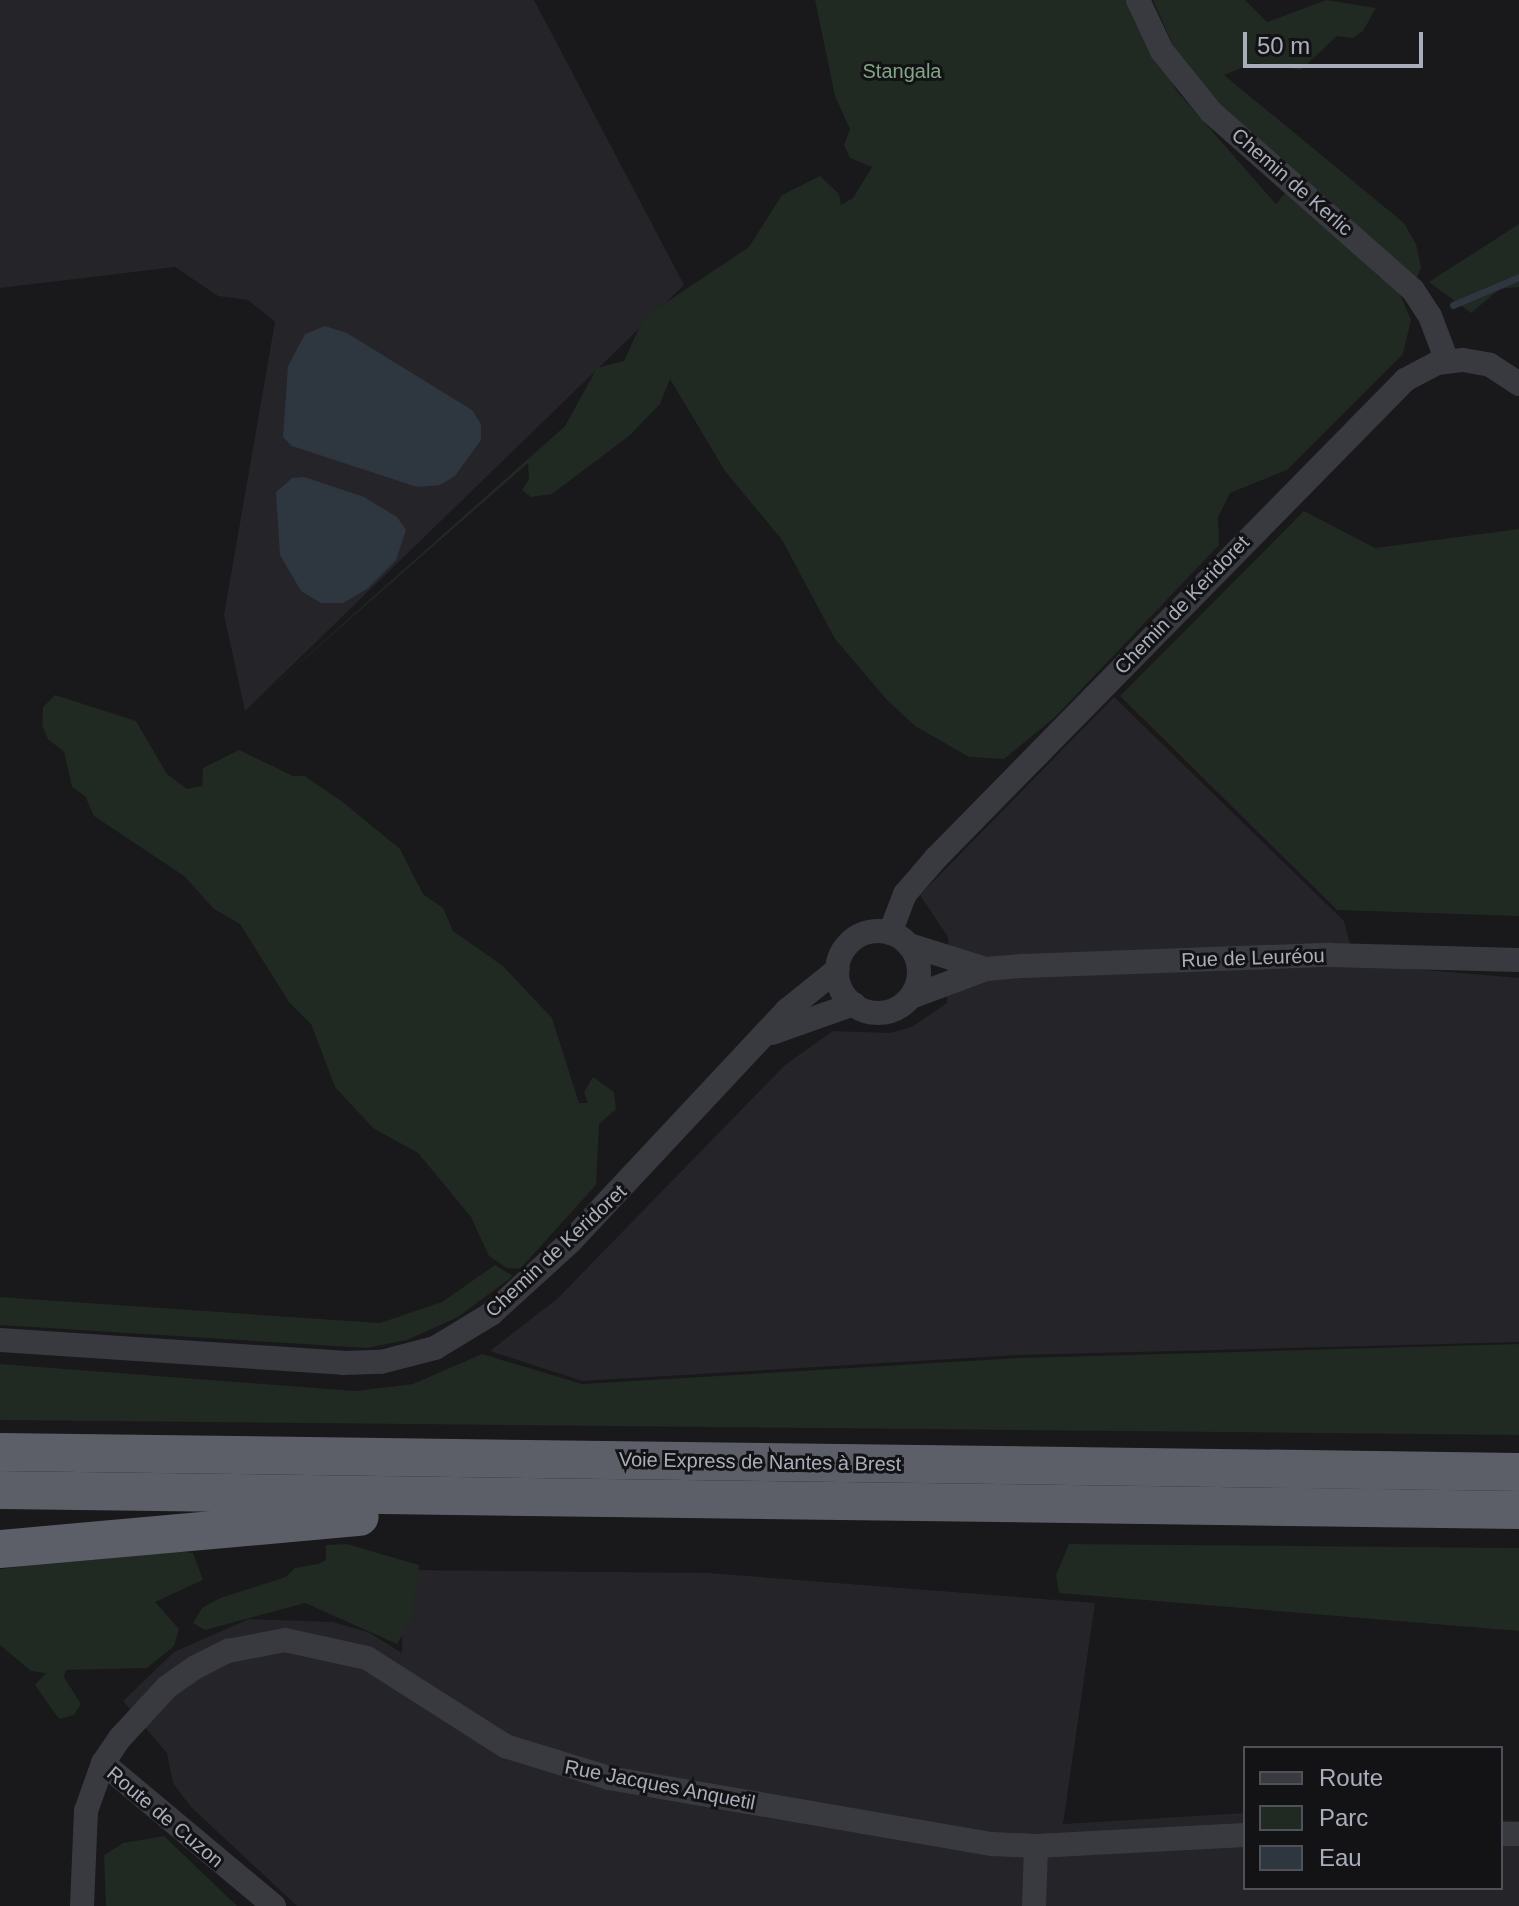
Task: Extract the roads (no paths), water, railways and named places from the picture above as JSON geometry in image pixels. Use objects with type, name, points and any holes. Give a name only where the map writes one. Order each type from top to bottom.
[{"type":"highway","name":"Voie Express de Nantes à Brest","points":[[0,1452],[1519,1472]]},
{"type":"highway","name":"Voie Express de Nantes à Brest","points":[[0,1490],[1519,1510]]},
{"type":"highway","points":[[0,1549],[158,1531],[657,1499]]},
{"type":"street","name":"Chemin de Kerlic","points":[[1138,0],[1162,51],[1211,112],[1413,290],[1430,316],[1447,361]]},
{"type":"street","name":"Chemin de Keridoret","points":[[900,939],[915,881],[1385,398],[1416,372],[1447,361],[1482,362],[1519,384]]},
{"type":"street","points":[[855,938],[900,939],[920,971],[911,997],[880,1013],[854,1004],[841,989],[838,969],[855,938]]},
{"type":"street","name":"Rue de Leuréou","points":[[900,939],[986,969]]},
{"type":"street","name":"Rue de Leuréou","points":[[911,997],[986,969],[1329,955],[1519,960]]},
{"type":"street","name":"Chemin de Keridoret","points":[[0,1340],[343,1363],[381,1362],[435,1348],[491,1314],[570,1242],[770,1034],[795,1002],[838,969]]},
{"type":"street","name":"Chemin de Keridoret","points":[[770,1034],[854,1004]]},
{"type":"street","name":"Rue Jacques Anquetil","points":[[103,1763],[131,1724],[182,1675],[245,1646],[300,1640],[367,1658],[470,1726],[553,1764],[952,1840],[1036,1846],[1243,1835]]},
{"type":"street","name":"Route de Cuzon","points":[[82,1906],[86,1811],[103,1763],[274,1906]]},
{"type":"street","points":[[1034,1906],[1036,1846]]},
{"type":"street","name":"Route de Cuzon","points":[[83,1869],[90,1906]]},
{"type":"water","points":[[325,326],[347,333],[472,410],[481,424],[481,440],[455,476],[440,485],[417,487],[292,446],[283,437],[288,366],[305,334]]},
{"type":"water","points":[[304,477],[364,497],[397,517],[406,530],[396,560],[367,589],[343,603],[321,603],[301,591],[280,555],[276,492],[292,478]]},
{"type":"waterway","points":[[1453,305],[1519,277]]},
{"type":"park label","name":"Stangala","points":[[902,71]]}]
